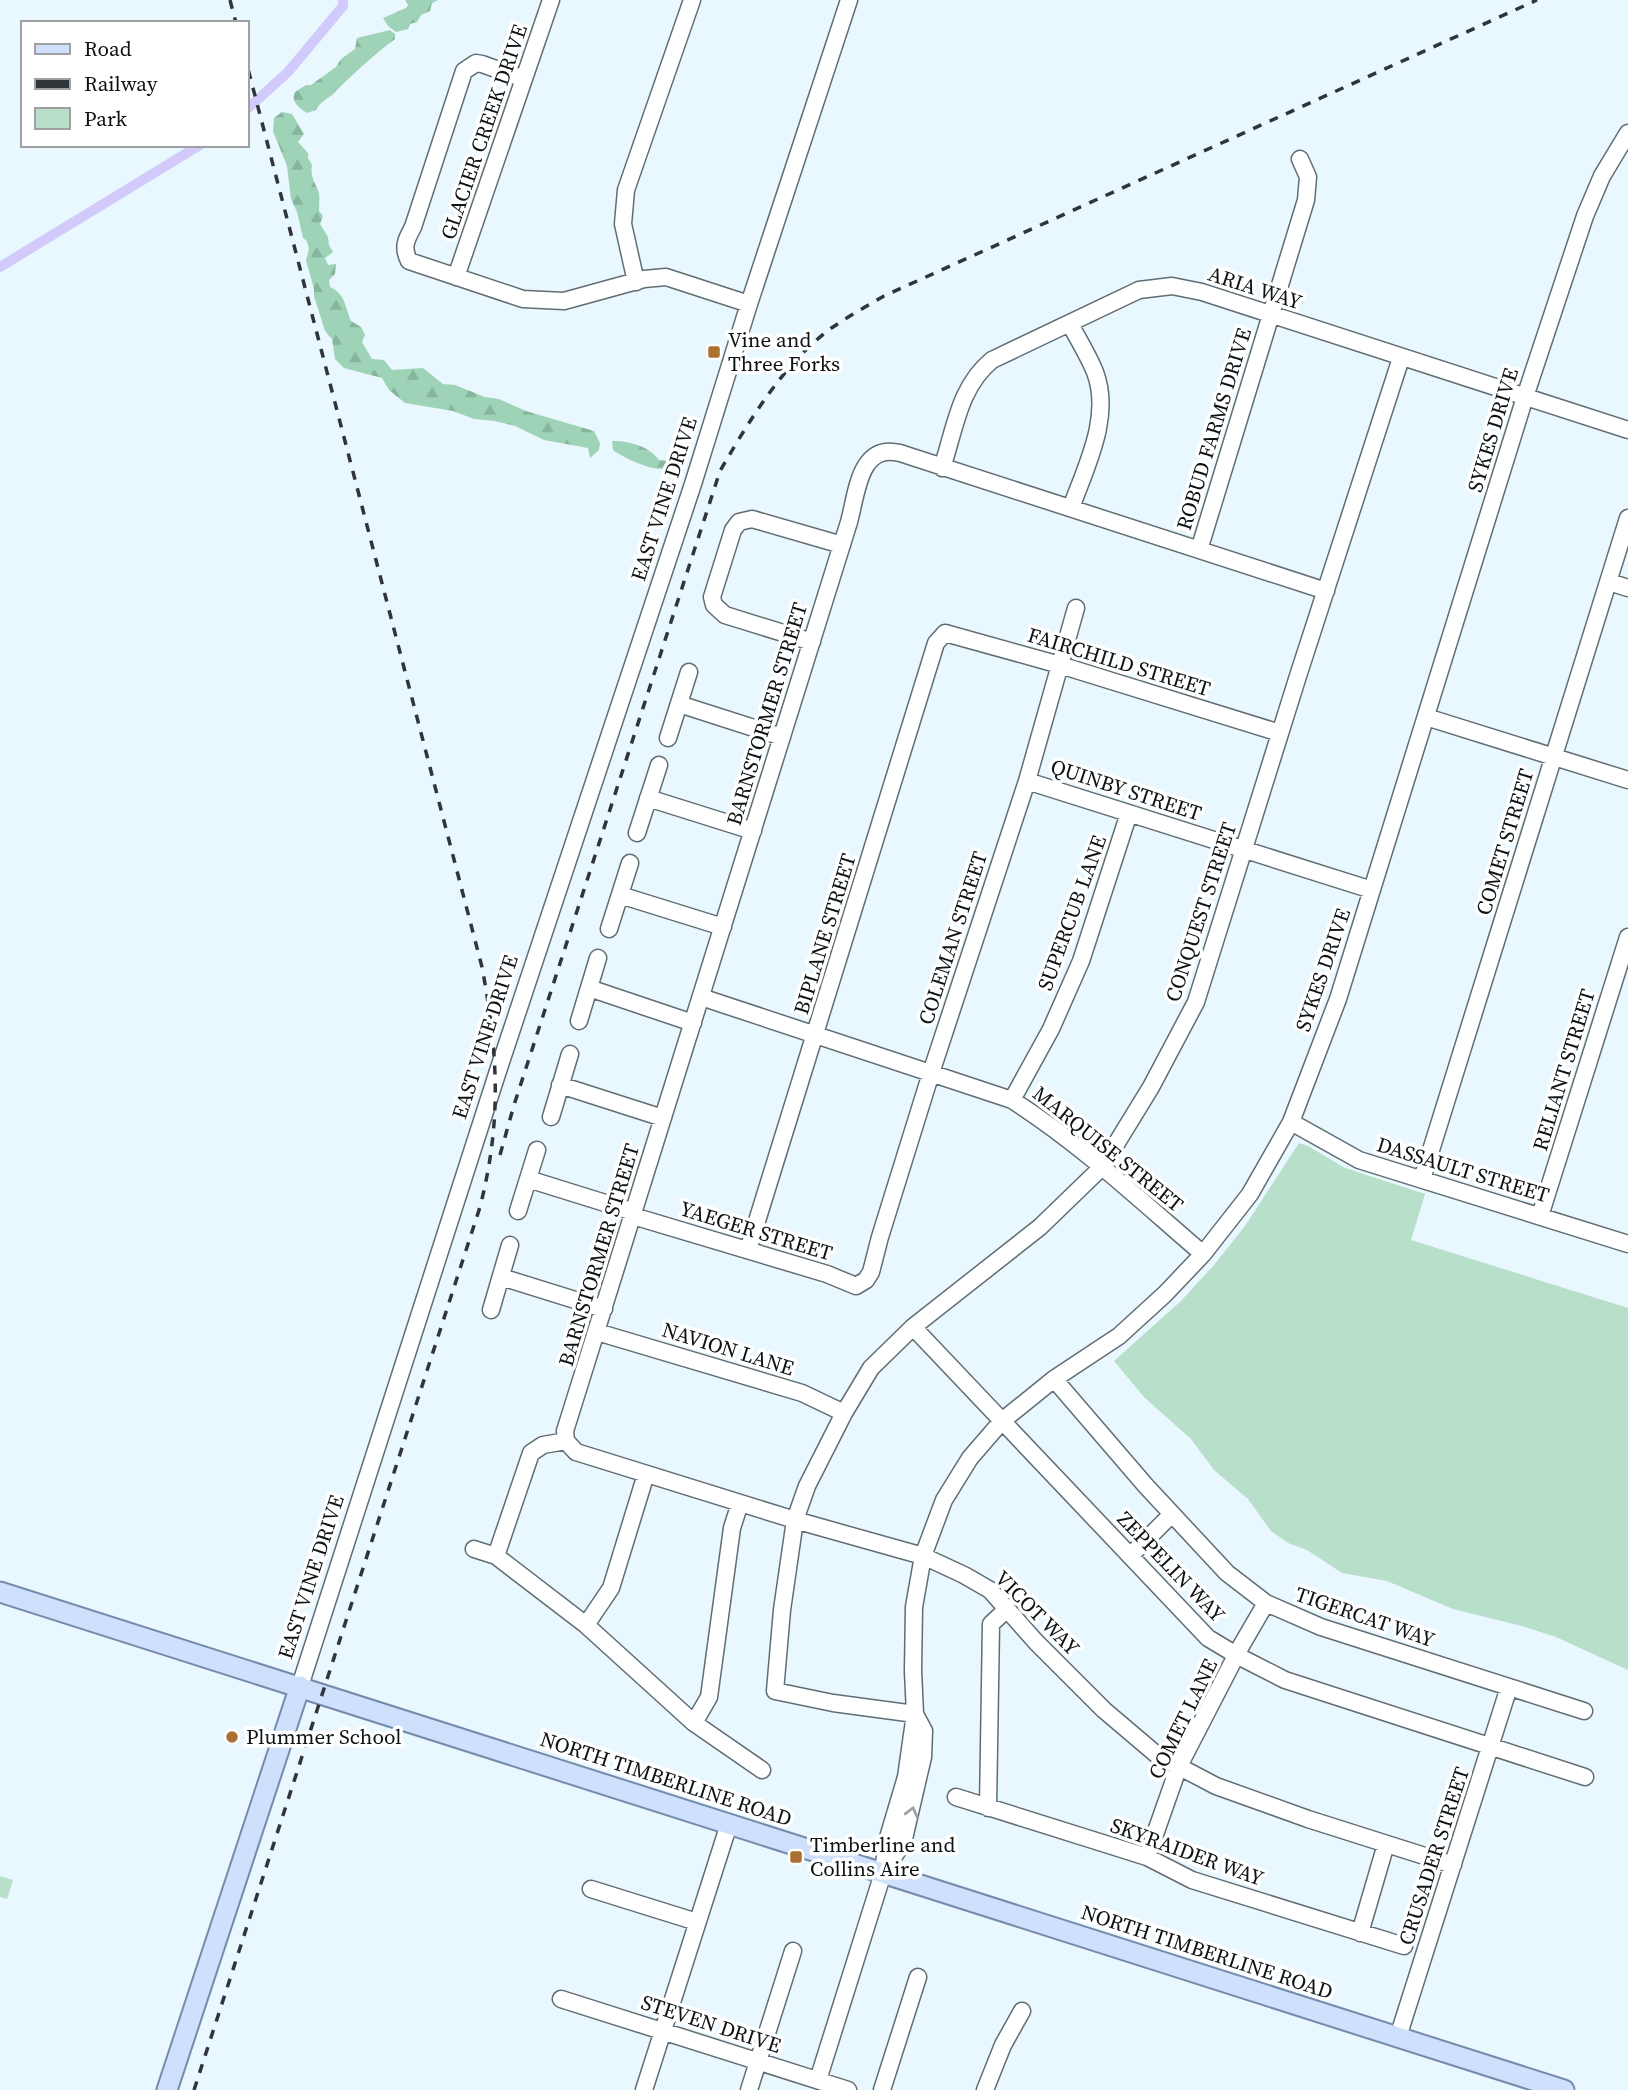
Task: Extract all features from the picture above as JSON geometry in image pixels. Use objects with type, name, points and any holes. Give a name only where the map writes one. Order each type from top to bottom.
[{"type":"main road","name":"NORTH TIMBERLINE ROAD","points":[[0,1592],[1564,2090]]},
{"type":"main road","name":"EAST VINE DRIVE","points":[[167,2090],[300,1686]]},
{"type":"street","name":"GLACIER CREEK DRIVE","points":[[456,277],[551,0]]},
{"type":"street","points":[[636,282],[623,224],[626,190],[692,0]]},
{"type":"street","name":"EAST VINE DRIVE","points":[[300,1686],[496,1074],[693,484],[749,303],[849,0]]},
{"type":"street","points":[[524,79],[482,64],[469,66],[462,76],[413,227],[404,246],[409,261],[510,296],[540,301],[564,301],[666,277],[749,303]]},
{"type":"street","name":"SYKES DRIVE","points":[[818,2080],[883,1873],[903,1843],[918,1787],[924,1731],[915,1714],[914,1607],[923,1556],[944,1500],[970,1458],[1002,1421],[1054,1379],[1119,1336],[1203,1254],[1250,1194],[1291,1122],[1338,999],[1525,397],[1585,216],[1602,176],[1628,133]]},
{"type":"street","name":"ROBUD FARMS DRIVE","points":[[1199,550],[1306,200],[1308,177],[1300,159]]},
{"type":"street","name":"ARIA WAY","points":[[942,468],[966,390],[975,376],[992,360],[1139,290],[1172,286],[1202,292],[1628,430]]},
{"type":"street","points":[[1070,324],[1095,373],[1100,405],[1098,432],[1071,508]]},
{"type":"street","name":"CONQUEST STREET","points":[[915,1714],[833,1703],[775,1690],[782,1610],[795,1520],[807,1486],[844,1413],[871,1368],[912,1327],[1040,1227],[1102,1167],[1151,1087],[1196,1002],[1401,358]]},
{"type":"street","name":"BARNSTORMER STREET","points":[[566,1441],[565,1431],[864,469],[877,453],[888,450],[1326,591]]},
{"type":"street","name":"COMET STREET","points":[[1422,1180],[1628,518]]},
{"type":"street","points":[[812,642],[725,615],[714,605],[712,597],[733,530],[739,522],[752,519],[842,545]]},
{"type":"street","points":[[1608,582],[1628,588]]},
{"type":"street","name":"COLEMAN STREET","points":[[866,1280],[872,1272],[880,1237],[931,1073],[1027,781],[1076,608]]},
{"type":"street","name":"FAIRCHILD STREET","points":[[945,633],[1060,665],[1280,733]]},
{"type":"street","name":"BIPLANE STREET","points":[[748,1250],[936,643],[945,633]]},
{"type":"street","points":[[668,738],[689,672]]},
{"type":"street","points":[[679,705],[782,737]]},
{"type":"street","points":[[1426,717],[1628,780]]},
{"type":"street","points":[[637,833],[659,765]]},
{"type":"street","name":"QUINBY STREET","points":[[1027,781],[1372,890]]},
{"type":"street","points":[[648,799],[753,831]]},
{"type":"street","name":"SUPERCUB LANE","points":[[1012,1100],[1051,1029],[1081,961],[1129,813]]},
{"type":"street","points":[[609,929],[630,863]]},
{"type":"street","points":[[620,895],[723,927]]},
{"type":"street","name":"RELIANT STREET","points":[[1540,1216],[1628,937]]},
{"type":"street","points":[[579,1021],[598,958]]},
{"type":"street","points":[[589,988],[693,1023]]},
{"type":"street","name":"MARQUISE STREET","points":[[701,998],[1012,1100],[1045,1121],[1203,1254]]},
{"type":"street","points":[[551,1117],[570,1054]]},
{"type":"street","points":[[560,1085],[663,1118]]},
{"type":"street","name":"DASSAULT STREET","points":[[1291,1122],[1359,1160],[1628,1244]]},
{"type":"street","points":[[518,1211],[537,1150]]},
{"type":"street","name":"YAEGER STREET","points":[[528,1178],[856,1286],[866,1280]]},
{"type":"street","points":[[491,1310],[510,1245]]},
{"type":"street","points":[[501,1277],[604,1309]]},
{"type":"street","name":"ZEPPELIN WAY","points":[[912,1327],[1208,1637],[1285,1680],[1585,1777]]},
{"type":"street","name":"NAVION LANE","points":[[597,1332],[802,1393],[844,1413]]},
{"type":"street","name":"TIGERCAT WAY","points":[[1054,1379],[1227,1573],[1266,1603],[1321,1628],[1584,1711]]},
{"type":"street","points":[[496,1556],[531,1453],[543,1445],[566,1441]]},
{"type":"street","name":"VICOT WAY","points":[[566,1441],[576,1452],[795,1520],[923,1556],[990,1590],[1104,1710],[1157,1755],[1216,1786],[1453,1865]]},
{"type":"street","points":[[586,1625],[611,1588],[646,1474]]},
{"type":"street","points":[[694,1723],[709,1697],[732,1528],[740,1503]]},
{"type":"street","points":[[1130,1556],[1172,1514]]},
{"type":"street","points":[[474,1549],[496,1556],[586,1625],[694,1723],[762,1770]]},
{"type":"street","name":"COMET LANE","points":[[1147,1857],[1179,1766],[1266,1603]]},
{"type":"street","points":[[989,1808],[991,1624],[1007,1609]]},
{"type":"street","name":"CRUSADER STREET","points":[[1398,2037],[1509,1687]]},
{"type":"street","name":"SKYRAIDER WAY","points":[[956,1797],[1147,1857],[1192,1880],[1404,1946]]},
{"type":"street","points":[[644,2090],[729,1824]]},
{"type":"street","points":[[1360,1933],[1386,1844]]},
{"type":"street","points":[[591,1889],[697,1922]]},
{"type":"street","points":[[750,2090],[793,1951]]},
{"type":"street","points":[[883,2090],[918,1977]]},
{"type":"street","name":"STEVEN DRIVE","points":[[561,1999],[848,2090]]},
{"type":"street","points":[[985,2090],[998,2055],[1022,2011]]},
{"type":"green space","points":[[405,0],[438,0],[432,3],[430,11],[421,15],[417,22],[410,24],[408,29],[396,32],[383,18],[406,8],[408,5]]},
{"type":"green space","points":[[390,30],[395,34],[395,39],[316,110],[307,113],[296,104],[295,92],[311,85],[336,67],[341,59],[355,49],[357,38]]},
{"type":"green space","points":[[282,112],[292,114],[304,134],[298,142],[308,153],[312,165],[312,176],[319,193],[319,211],[323,216],[320,224],[333,252],[325,258],[328,265],[336,264],[335,274],[329,280],[330,287],[342,297],[351,321],[361,327],[365,335],[362,342],[372,359],[384,360],[392,370],[423,368],[443,384],[455,385],[526,411],[594,431],[600,443],[599,450],[590,458],[588,448],[544,440],[515,426],[405,403],[389,390],[382,378],[344,368],[335,359],[332,339],[325,331],[314,296],[306,260],[309,249],[291,199],[287,166],[273,131],[274,118]]},
{"type":"green space","points":[[612,441],[632,443],[644,448],[659,460],[669,461],[671,467],[657,469],[633,461],[613,450]]},
{"type":"green space","points":[[1299,1143],[1345,1168],[1425,1194],[1411,1240],[1628,1308],[1628,1670],[1556,1637],[1453,1609],[1387,1581],[1342,1573],[1307,1550],[1288,1543],[1271,1531],[1248,1499],[1214,1470],[1191,1439],[1144,1397],[1114,1361],[1181,1301],[1214,1265],[1245,1226]]},
{"type":"green space","points":[[0,1876],[13,1880],[7,1899],[0,1897]]},
{"type":"waterway","points":[[248,108],[288,72],[343,6],[343,0]]},
{"type":"waterway","points":[[0,267],[197,147]]},
{"type":"railway","points":[[230,0],[235,21]]},
{"type":"railway","points":[[500,1155],[720,471],[769,393],[799,357],[833,327],[884,296],[1537,0]]},
{"type":"railway","points":[[194,2090],[480,1207],[495,1116],[492,1029],[482,967],[248,69]]},
{"type":"place","name":"Vine and Three Forks","points":[[714,352]]},
{"type":"place","name":"Plummer School","points":[[232,1737]]},
{"type":"place","name":"Timberline and Collins Aire","points":[[796,1857]]}]
